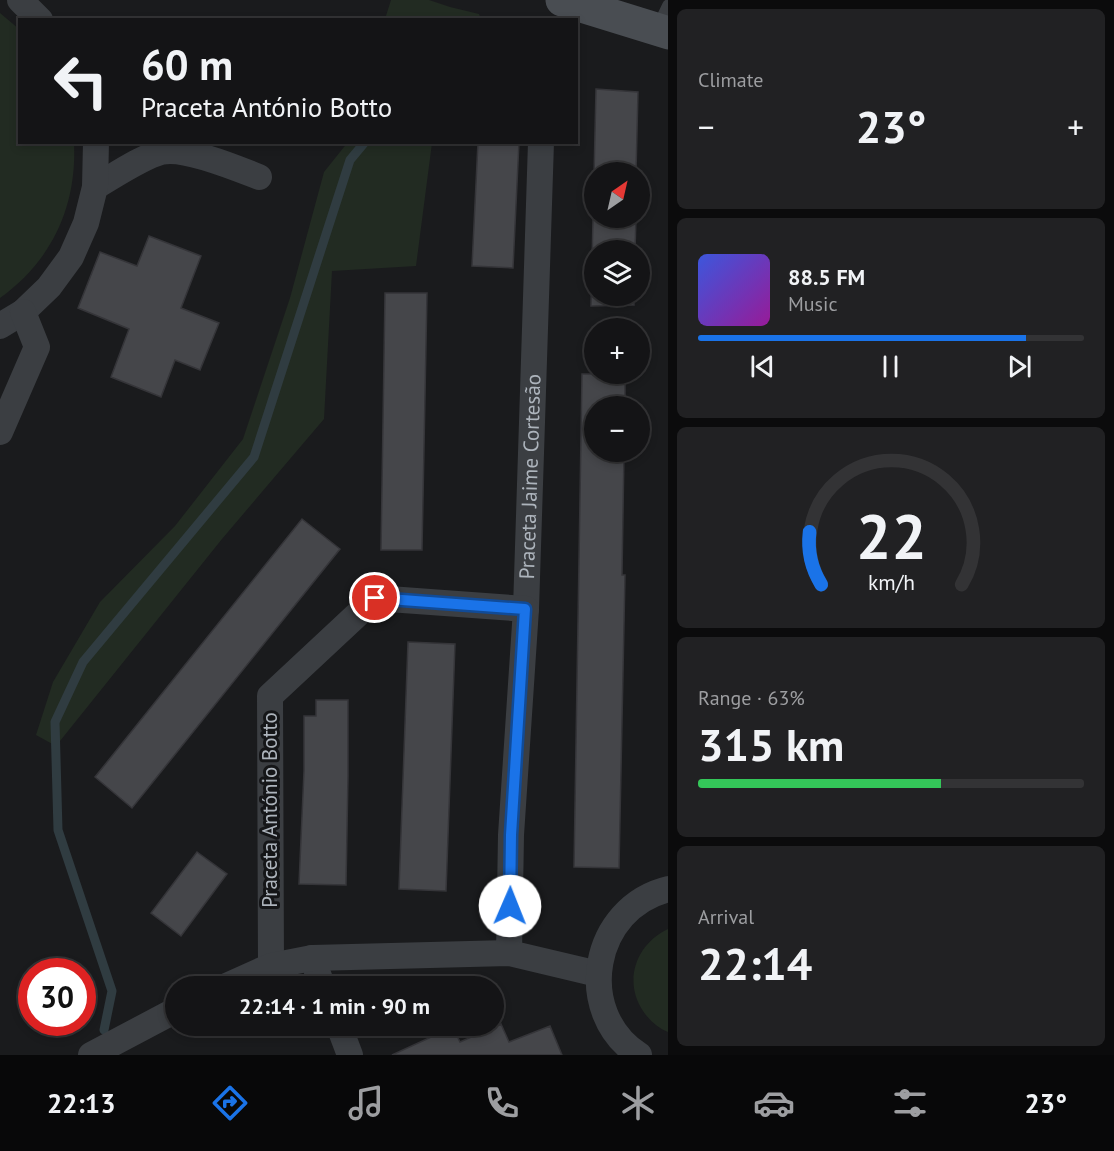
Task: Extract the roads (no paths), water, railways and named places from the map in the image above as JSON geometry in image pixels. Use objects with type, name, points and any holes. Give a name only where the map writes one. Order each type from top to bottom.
[{"type":"main road","points":[[562,0],[665,22]]},
{"type":"street","points":[[20,0],[38,18]]},
{"type":"street","points":[[0,326],[23,312],[50,287],[71,257],[86,223],[95,187],[96,144]]},
{"type":"street","name":"Praceta Jaime Cortesão","points":[[509,953],[511,835],[525,609],[541,144]]},
{"type":"street","points":[[95,187],[148,157],[162,152],[177,151],[191,153],[259,177]]},
{"type":"street","points":[[0,432],[37,347],[23,312]]},
{"type":"street","name":"Praceta António Botto","points":[[271,966],[270,696],[375,598],[525,609]]},
{"type":"street","points":[[639,1055],[612,1028],[601,1002],[598,974],[604,946],[618,920],[639,901],[668,887]]},
{"type":"street","points":[[249,976],[271,966],[312,958],[509,953],[598,974]]},
{"type":"street","points":[[312,958],[319,976]]},
{"type":"street","points":[[91,1055],[165,1016]]},
{"type":"street","points":[[343,1036],[350,1055]]},
{"type":"waterway","points":[[104,1030],[112,991],[58,830],[55,722],[83,662],[254,457],[350,160],[363,144]]}]
